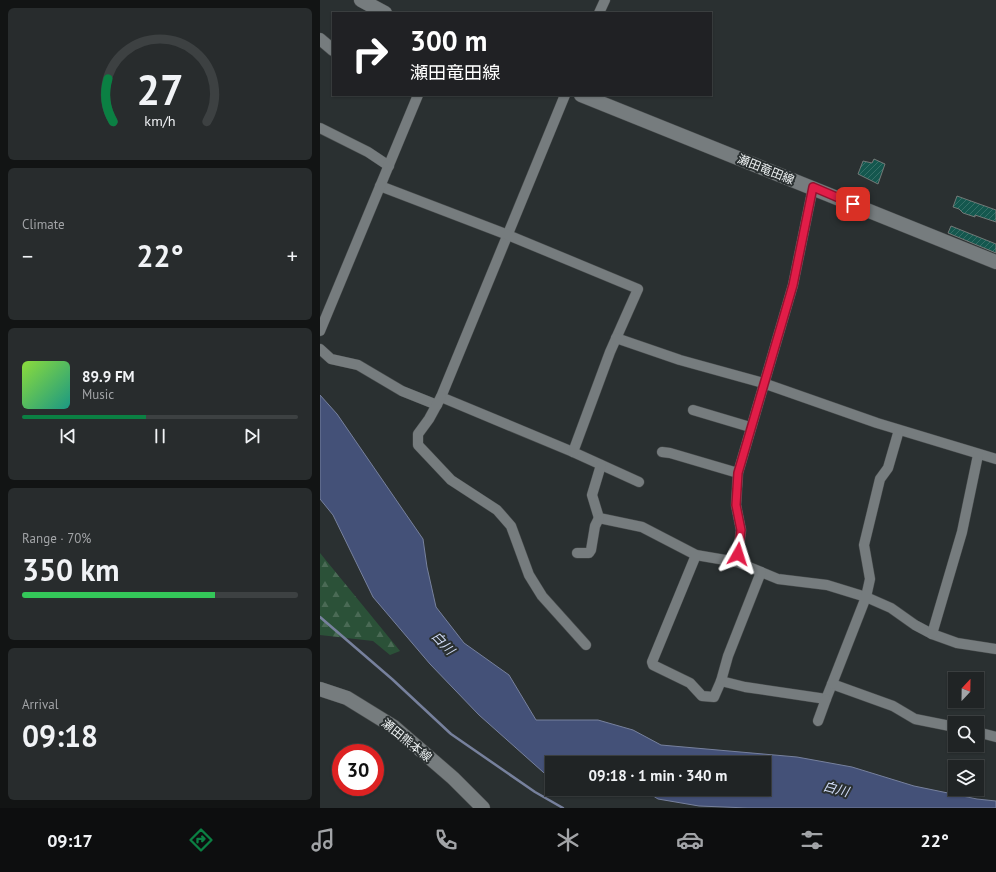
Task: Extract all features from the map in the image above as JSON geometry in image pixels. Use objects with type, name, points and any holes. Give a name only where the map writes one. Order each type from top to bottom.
[{"type":"main road","points":[[361,0],[383,12]]},
{"type":"main road","name":"瀬田竜田線","points":[[584,96],[813,187],[996,262]]},
{"type":"main road","name":"瀬田熊本線","points":[[320,689],[347,698],[394,727],[453,778],[483,808]]},
{"type":"street","points":[[599,12],[605,0]]},
{"type":"street","points":[[320,39],[332,49]]},
{"type":"street","points":[[320,330],[380,186],[390,166],[418,96]]},
{"type":"street","points":[[565,96],[439,401],[418,434],[418,445],[452,480],[497,510],[511,526],[529,575],[542,596],[586,644]]},
{"type":"street","points":[[320,128],[368,152],[390,166]]},
{"type":"street","points":[[380,186],[638,289],[610,352],[572,452]]},
{"type":"street","points":[[737,562],[741,530],[736,505],[738,473],[750,427],[793,285],[813,187]]},
{"type":"street","points":[[616,338],[680,360],[763,383],[899,430],[978,455],[996,459]]},
{"type":"street","points":[[320,349],[331,359],[358,365],[402,391],[439,401],[572,452],[639,482]]},
{"type":"street","points":[[693,410],[750,427]]},
{"type":"street","points":[[818,721],[866,597],[870,579],[864,545],[880,479],[888,468],[899,430]]},
{"type":"street","points":[[662,452],[670,452],[738,473]]},
{"type":"street","points":[[932,634],[962,532],[978,455]]},
{"type":"street","points":[[576,553],[589,553],[592,550],[595,526],[599,518],[592,495],[600,464]]},
{"type":"street","points":[[599,518],[642,527],[696,555],[737,562],[778,579],[827,585],[866,597],[891,608],[915,625],[932,634],[957,643],[996,649]]},
{"type":"street","points":[[696,555],[652,662],[653,665],[690,683],[702,696],[714,697],[721,681],[728,656],[761,572]]},
{"type":"street","points":[[721,681],[745,687],[826,698]]},
{"type":"street","points":[[832,684],[892,706],[915,719],[948,726]]},
{"type":"street","points":[[984,734],[996,737]]},
{"type":"green space","points":[[320,553],[400,651],[390,655],[373,641],[320,635]]},
{"type":"water","name":"白川","points":[[320,395],[337,414],[423,539],[427,567],[436,607],[464,643],[509,675],[536,720],[598,720],[633,730],[661,745],[797,757],[852,767],[914,786],[948,793],[948,796],[962,796],[996,801],[996,808],[748,808],[699,806],[658,799],[653,796],[771,796],[771,756],[545,756],[545,774],[479,715],[430,664],[373,597],[333,515],[320,499]]},
{"type":"building","points":[[874,159],[885,164],[878,184],[858,174],[863,161],[872,163]]},
{"type":"building","points":[[957,196],[996,210],[996,222],[975,215],[975,217],[963,213],[959,209],[953,207]]},
{"type":"building","points":[[951,226],[996,244],[996,253],[948,233]]},
{"type":"waterway","points":[[320,617],[392,679],[451,734],[535,792],[563,808]]},
{"type":"route","points":[[738,554],[741,530],[736,512],[738,473],[793,285],[792,281],[813,187],[853,204]]}]
